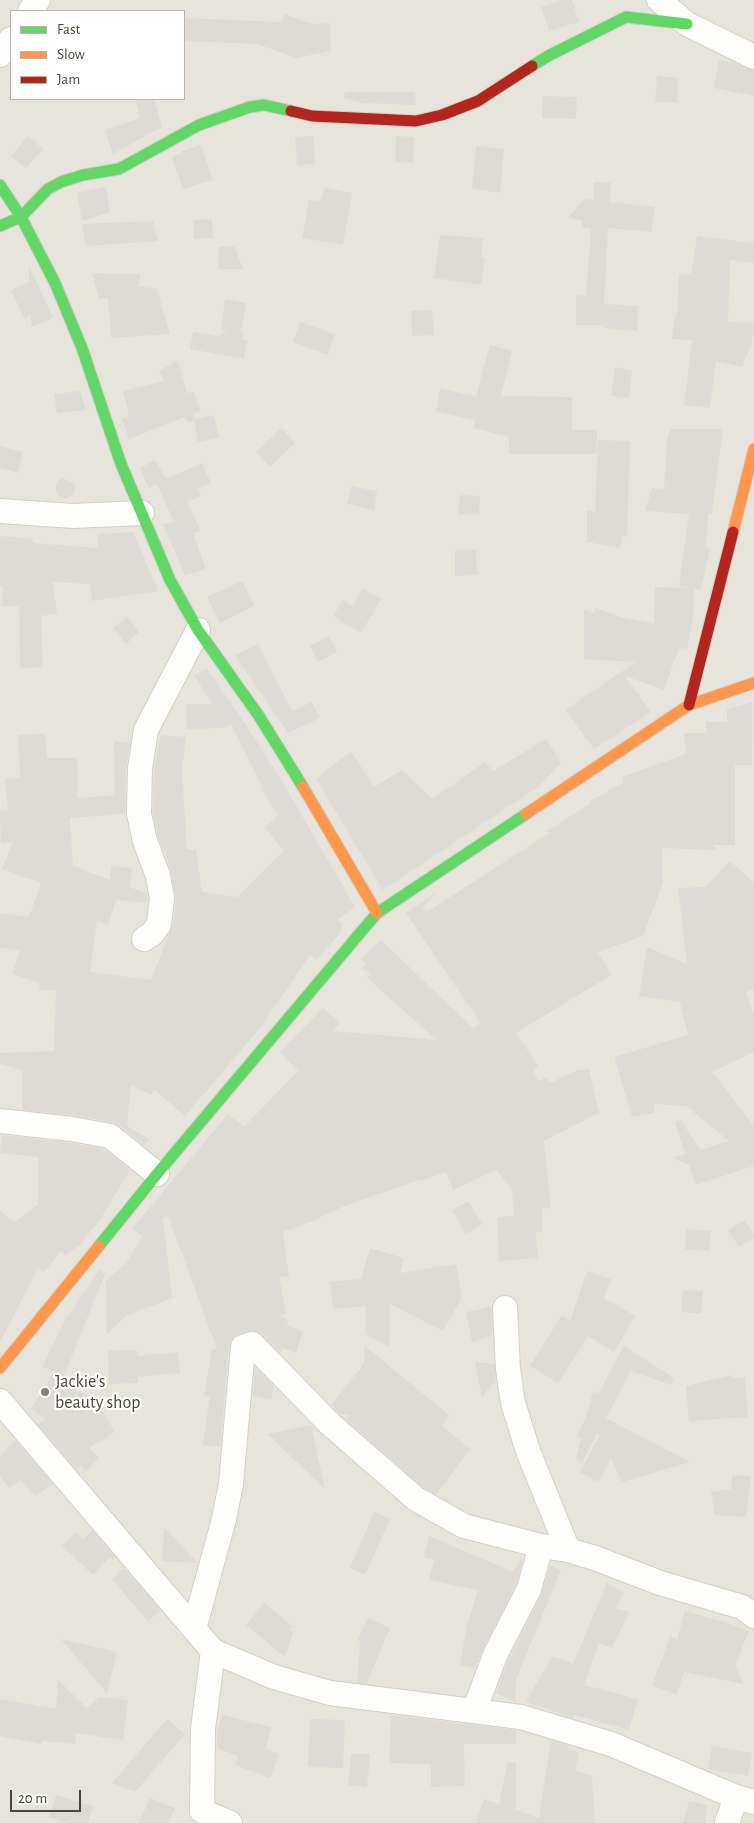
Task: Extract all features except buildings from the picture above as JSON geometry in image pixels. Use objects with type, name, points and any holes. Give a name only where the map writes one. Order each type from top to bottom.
[{"type":"street","points":[[659,0],[687,24],[754,57]]},
{"type":"street","points":[[0,226],[21,217],[48,189],[60,182],[83,175],[119,169],[199,125],[250,107],[264,105],[312,116],[416,121],[442,115],[478,102],[548,56],[626,17],[687,24]]},
{"type":"street","points":[[0,55],[10,40]]},
{"type":"street","points":[[0,185],[21,217],[55,283],[82,348],[121,464],[170,580],[198,630],[259,716],[296,775],[377,913]]},
{"type":"street","points":[[689,705],[754,449]]},
{"type":"street","points":[[0,510],[73,516],[142,513]]},
{"type":"street","points":[[144,938],[152,934],[159,924],[162,898],[158,876],[145,841],[139,814],[140,768],[146,730],[198,630]]},
{"type":"street","points":[[0,1368],[157,1174],[377,913],[689,705],[754,683]]},
{"type":"street","points":[[0,1121],[72,1129],[110,1136],[157,1174]]},
{"type":"street","points":[[506,1308],[508,1369],[513,1403],[528,1450],[568,1550]]},
{"type":"street","points":[[194,1629],[224,1519],[231,1484],[243,1347],[252,1344],[330,1424],[416,1499],[464,1526],[595,1558],[660,1583],[742,1607],[754,1616]]},
{"type":"street","points":[[0,1401],[213,1651],[274,1677],[330,1693],[521,1716],[611,1744],[745,1799],[727,1823]]},
{"type":"street","points":[[474,1711],[496,1653],[529,1589],[542,1546]]},
{"type":"street","points":[[213,1651],[203,1730],[200,1817],[230,1823]]},
{"type":"shaded area","points":[[0,0],[754,0],[754,1823],[0,1823]]},
{"type":"traffic: fast","points":[[532,66],[626,17],[687,24]]},
{"type":"traffic: fast","points":[[0,226],[21,217],[48,189],[61,182],[83,175],[119,169],[199,125],[250,107],[264,105],[291,111]]},
{"type":"traffic: fast","points":[[0,185],[21,217],[55,283],[82,348],[121,464],[170,580],[198,630],[259,716],[303,787]]},
{"type":"traffic: fast","points":[[99,1246],[157,1174],[377,913],[526,814]]},
{"type":"traffic: slow","points":[[733,532],[754,449]]},
{"type":"traffic: slow","points":[[526,814],[689,705],[754,683]]},
{"type":"traffic: slow","points":[[303,787],[377,913]]},
{"type":"traffic: slow","points":[[0,1368],[99,1246]]},
{"type":"traffic: jam","points":[[291,111],[312,116],[416,121],[442,115],[478,101],[532,66]]},
{"type":"traffic: jam","points":[[689,705],[733,532]]},
{"type":"place","name":"Jackie's beauty shop","points":[[45,1392]]}]
